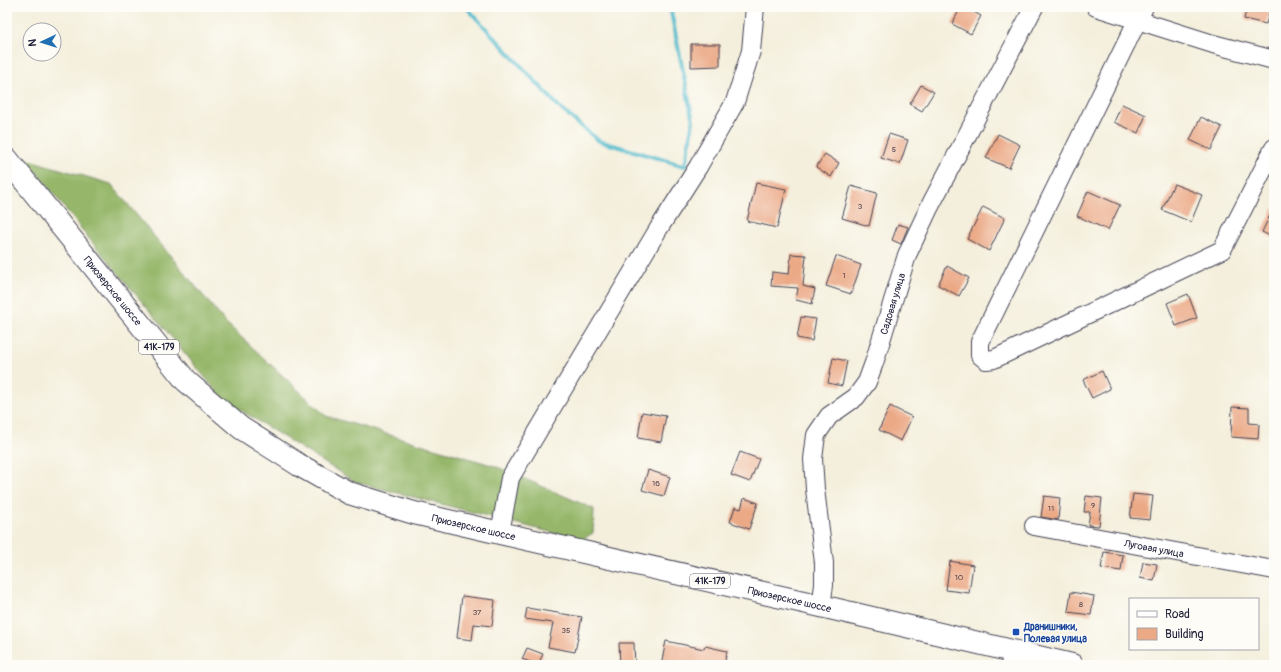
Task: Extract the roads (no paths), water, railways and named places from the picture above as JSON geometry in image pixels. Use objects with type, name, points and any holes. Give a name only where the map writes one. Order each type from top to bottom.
[{"type":"main road","name":"Приозерское шоссе","points":[[7,159],[186,381],[241,428],[299,465],[349,493],[414,513],[821,606],[1011,658],[1072,665]]},
{"type":"street","points":[[500,533],[510,478],[655,234],[698,167],[735,102],[751,51],[754,7]]},
{"type":"street","name":"Садовая улица","points":[[821,606],[824,585],[824,562],[813,460],[816,435],[829,416],[856,397],[867,382],[907,255],[929,208],[1034,7]]},
{"type":"street","points":[[1096,7],[1141,14],[1213,44],[1274,60]]},
{"type":"street","points":[[1141,14],[980,342],[980,355],[986,360],[994,359],[1222,250],[1274,148]]},
{"type":"street","name":"Луговая улица","points":[[1034,526],[1274,570]]},
{"type":"waterway","points":[[466,7],[562,110],[599,141],[685,166],[693,121],[670,7]]},
{"type":"place","name":"Дранишники, Полевая улица","points":[[1016,632]]}]
